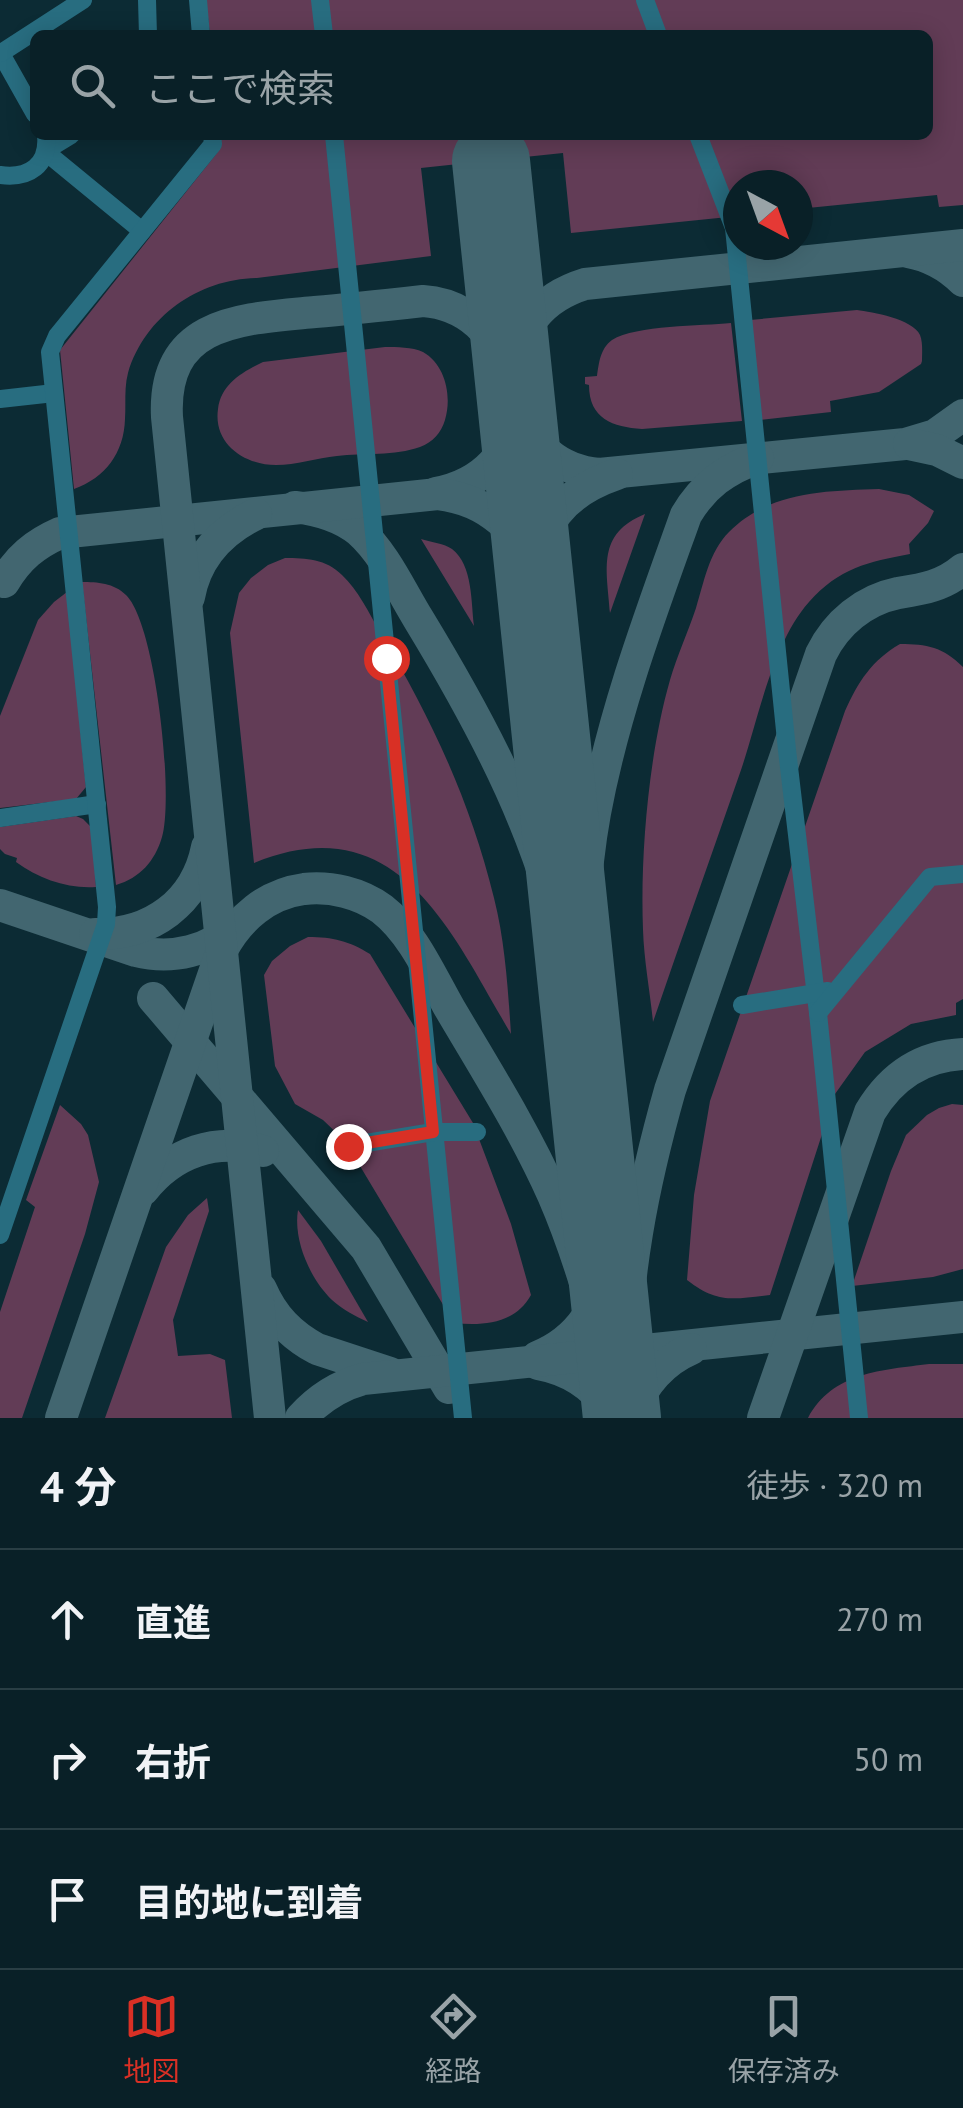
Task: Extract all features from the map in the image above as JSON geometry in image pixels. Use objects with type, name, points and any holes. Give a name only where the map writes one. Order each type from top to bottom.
[{"type":"lane","points":[[36,30],[83,0]]},
{"type":"lane","points":[[146,0],[148,30]]},
{"type":"lane","points":[[198,0],[201,30]]},
{"type":"lane","points":[[320,0],[323,30]]},
{"type":"lane","points":[[645,0],[656,30]]},
{"type":"lane","points":[[30,34],[0,53],[30,105]]},
{"type":"lane","points":[[0,1235],[106,924],[108,907],[50,352],[57,336],[212,140]]},
{"type":"lane","points":[[334,140],[463,1418]]},
{"type":"lane","points":[[700,140],[734,228],[859,1418]]},
{"type":"lane","points":[[0,175],[13,177],[31,171],[41,163],[47,146],[142,231]]},
{"type":"lane","points":[[0,399],[54,393]]},
{"type":"lane","points":[[0,818],[97,804]]},
{"type":"lane","points":[[818,1013],[930,876],[963,874]]},
{"type":"lane","points":[[742,1005],[838,988]]},
{"type":"lane","points":[[348,1146],[433,1132],[477,1132]]},
{"type":"shaded area","points":[[206,0],[963,0],[963,205],[939,207],[937,195],[813,207],[813,170],[723,170],[723,218],[571,233],[563,153],[421,168],[431,256],[236,280],[195,293],[177,304],[147,334],[136,353],[127,379],[124,431],[117,453],[95,478],[74,489],[60,350],[217,153],[220,140],[933,140],[933,30],[209,30]]},
{"type":"shaded area","points":[[857,310],[892,317],[916,329],[922,341],[921,364],[879,392],[830,401],[831,412],[750,421],[739,321]]},
{"type":"shaded area","points":[[731,323],[742,421],[631,428],[605,419],[593,406],[585,377],[597,376],[599,361],[612,340],[653,329]]},
{"type":"shaded area","points":[[385,347],[423,352],[442,373],[448,402],[445,420],[425,445],[400,452],[276,465],[243,457],[226,442],[218,421],[220,400],[234,380],[255,366]]},
{"type":"shaded area","points":[[879,489],[909,495],[934,511],[909,544],[910,554],[867,564],[832,581],[809,602],[785,639],[653,1022],[642,900],[651,771],[670,680],[712,558],[729,532],[762,508],[799,496]]},
{"type":"shaded area","points":[[645,514],[610,613],[608,554],[618,532]]},
{"type":"shaded area","points":[[421,539],[448,547],[459,556],[470,585],[474,626]]},
{"type":"shaded area","points":[[285,558],[322,563],[348,581],[399,664],[432,728],[461,793],[494,898],[511,1034],[441,920],[414,888],[383,864],[346,850],[304,849],[254,863],[230,633],[239,593],[268,565]]},
{"type":"shaded area","points":[[82,582],[116,588],[137,612],[160,712],[166,786],[162,837],[145,867],[116,885]]},
{"type":"shaded area","points":[[67,592],[86,787],[76,799],[0,808],[0,716],[38,620]]},
{"type":"shaded area","points":[[900,644],[934,648],[963,667],[963,999],[956,1003],[956,1015],[911,1024],[865,1052],[835,1094],[770,1295],[717,1296],[687,1280],[694,1195],[710,1101],[845,711],[867,673]]},
{"type":"shaded area","points":[[76,816],[92,828],[96,887],[44,878],[0,849],[0,827]]},
{"type":"shaded area","points":[[308,937],[340,941],[370,954],[473,1123],[511,1224],[531,1295],[507,1317],[487,1323],[454,1323],[345,1141],[323,1120],[295,1104],[275,1066],[264,975],[272,961]]},
{"type":"shaded area","points":[[952,1104],[963,1105],[963,1269],[933,1277],[852,1286],[906,1135],[927,1115]]},
{"type":"shaded area","points":[[60,1105],[88,1135],[99,1182],[22,1418],[0,1418],[0,1312],[35,1207],[26,1200]]},
{"type":"shaded area","points":[[207,1198],[209,1211],[173,1320],[178,1356],[210,1354],[225,1360],[232,1418],[105,1418],[166,1247],[188,1215]]},
{"type":"shaded area","points":[[298,1210],[321,1241],[368,1322],[336,1304],[317,1281],[301,1246]]},
{"type":"shaded area","points":[[929,1364],[963,1364],[963,1418],[808,1418],[818,1403],[845,1382],[877,1372]]},
{"type":"taxiway","points":[[512,372],[520,341],[535,316],[556,297],[585,284],[963,245]]},
{"type":"taxiway","points":[[908,252],[938,262],[963,281]]},
{"type":"taxiway","points":[[270,1418],[167,417],[169,385],[178,361],[192,343],[235,323],[423,301],[453,308],[478,323],[497,345],[512,372]]},
{"type":"taxiway","points":[[517,405],[529,432],[547,453],[570,467],[599,474],[905,444],[935,435],[963,415]]},
{"type":"taxiway","points":[[436,493],[468,482],[493,464],[509,438],[517,405]]},
{"type":"taxiway","points":[[909,444],[937,450],[963,463]]},
{"type":"taxiway","points":[[581,1026],[587,866],[603,775],[634,662],[686,515],[716,480],[758,458]]},
{"type":"taxiway","points":[[535,580],[542,542],[557,513],[582,491],[617,474]]},
{"type":"taxiway","points":[[4,582],[28,553],[60,533],[438,494],[473,503],[501,521],[522,547],[535,580]]},
{"type":"taxiway","points":[[295,507],[345,521],[368,540],[392,573],[468,704],[510,789],[545,877],[570,971]]},
{"type":"taxiway","points":[[189,597],[192,583],[212,547],[256,514]]},
{"type":"taxiway","points":[[625,1379],[632,1269],[660,1126],[821,654],[843,623],[863,607],[886,596],[940,583],[963,569]]},
{"type":"taxiway","points":[[95,934],[135,929],[168,912],[193,884],[207,847]]},
{"type":"taxiway","points":[[61,1418],[222,950],[246,918],[266,902],[314,888],[345,892],[373,903],[403,930],[420,956],[517,1124],[553,1195],[582,1274],[621,1411]]},
{"type":"taxiway","points":[[0,905],[150,954],[190,951],[215,941],[237,925]]},
{"type":"taxiway","points":[[153,998],[366,1248],[449,1388]]},
{"type":"taxiway","points":[[763,1418],[870,1112],[887,1088],[909,1071],[934,1059],[963,1054]]},
{"type":"taxiway","points":[[143,1190],[168,1166],[197,1151],[229,1146],[263,1151]]},
{"type":"taxiway","points":[[537,1357],[565,1341],[586,1319],[599,1291],[605,1259]]},
{"type":"taxiway","points":[[261,1289],[277,1317],[308,1344],[390,1373]]},
{"type":"taxiway","points":[[301,1418],[329,1394],[363,1379],[963,1317]]},
{"type":"taxiway","points":[[630,1418],[653,1377],[691,1349]]},
{"type":"taxiway","points":[[538,1364],[582,1382],[615,1418]]},
{"type":"runway","points":[[491,161],[622,1418]]},
{"type":"route","points":[[348,1146],[433,1132],[386,658]]}]
